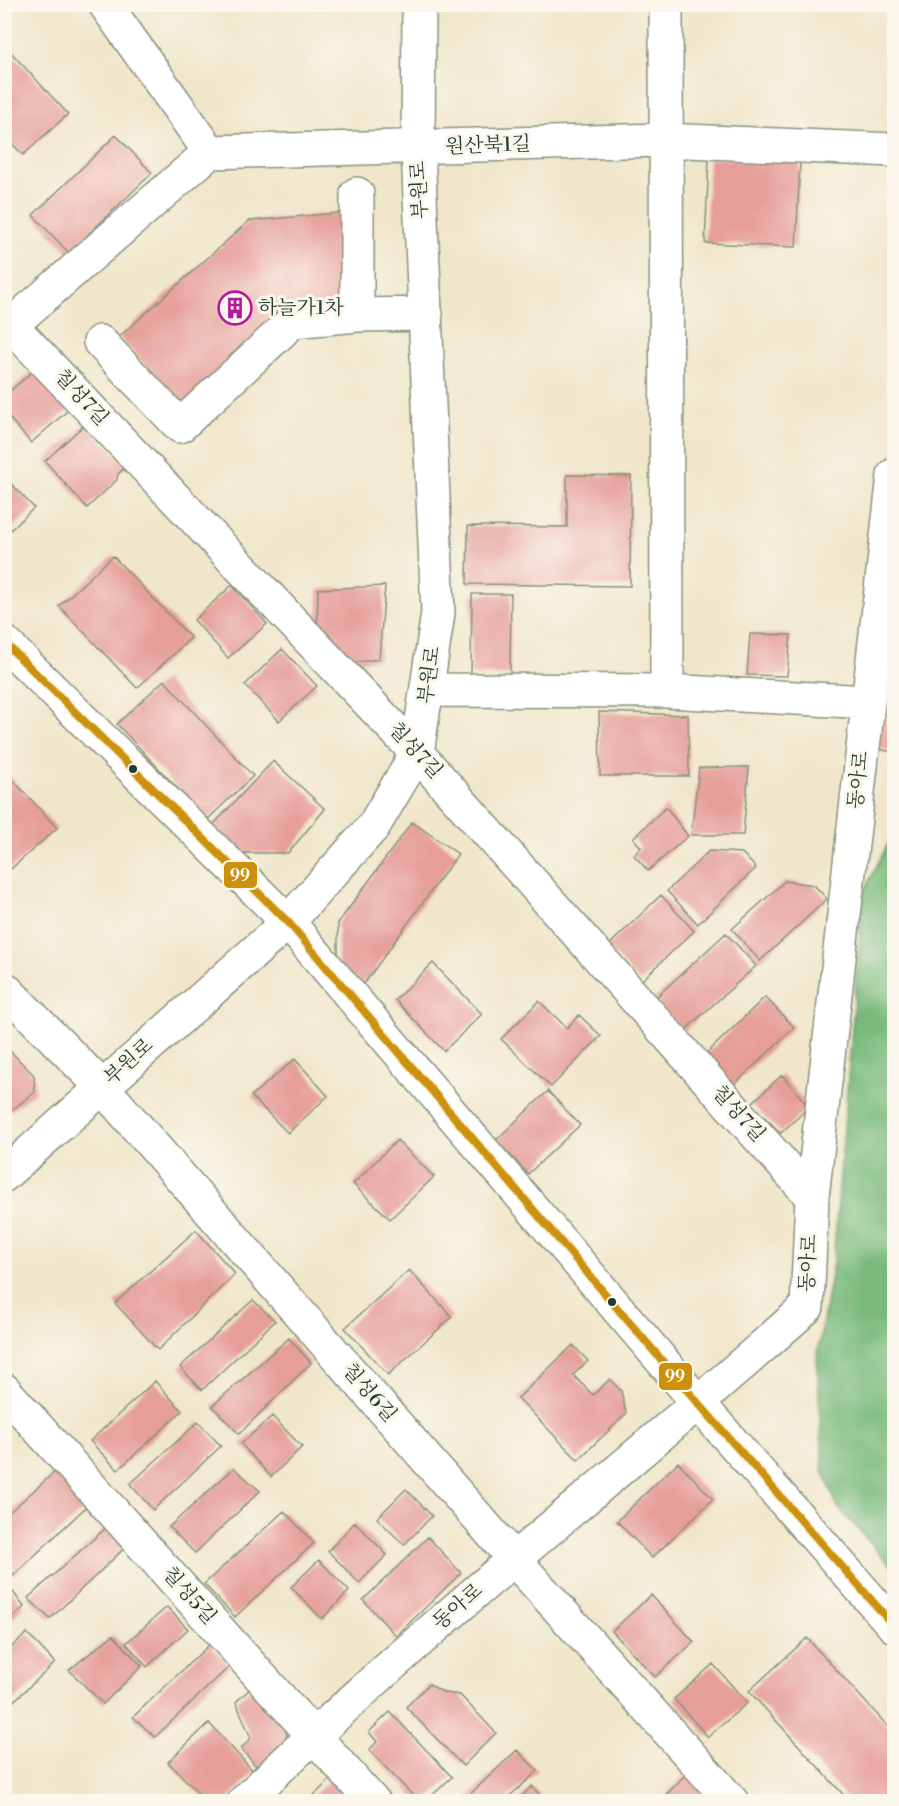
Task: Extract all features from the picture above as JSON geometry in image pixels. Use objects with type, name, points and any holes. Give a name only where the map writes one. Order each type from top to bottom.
[{"type":"street","points":[[7,324],[210,152],[105,4]]},
{"type":"street","name":"부원로","points":[[4,1175],[288,922],[373,827],[417,753],[429,690],[438,613],[418,149],[419,4]]},
{"type":"street","points":[[666,4],[664,140],[667,691]]},
{"type":"street","name":"원산북1길","points":[[210,152],[418,149],[664,140],[894,150]]},
{"type":"street","points":[[357,194],[357,315]]},
{"type":"street","points":[[100,342],[180,426],[293,321],[357,315],[426,314]]},
{"type":"street","name":"칠성7길","points":[[7,324],[417,753],[812,1197]]},
{"type":"street","name":"동아로","points":[[244,1802],[313,1734],[513,1558],[699,1404],[807,1307],[812,1197],[878,685],[894,475]]},
{"type":"street","points":[[4,642],[288,922],[699,1404],[894,1626]]},
{"type":"street","points":[[429,690],[667,691],[878,685]]},
{"type":"street","name":"칠성6길","points":[[4,987],[102,1086],[513,1558],[732,1802]]},
{"type":"street","name":"칠성5길","points":[[4,1390],[373,1802]]},
{"type":"green space","points":[[894,832],[894,1569],[837,1506],[823,1470],[817,1356],[833,1263],[863,893]]},
{"type":"building","points":[[4,45],[68,114],[23,155],[4,135]]},
{"type":"building","points":[[116,135],[152,173],[69,253],[33,215]]},
{"type":"building","points":[[709,158],[800,162],[796,247],[705,243]]},
{"type":"building","name":"하늘가1차","points":[[348,212],[349,306],[181,405],[119,337],[249,221]]},
{"type":"building","points":[[40,365],[74,405],[31,443],[4,412],[4,396]]},
{"type":"building","points":[[85,424],[128,465],[118,474],[117,480],[87,508],[45,461]]},
{"type":"building","points":[[567,475],[631,476],[630,586],[467,584],[468,526],[567,527]]},
{"type":"building","points":[[4,476],[34,508],[4,536]]},
{"type":"building","points":[[113,556],[191,638],[137,688],[59,606]]},
{"type":"building","points":[[232,585],[267,624],[228,658],[194,620]]},
{"type":"building","points":[[385,586],[379,659],[344,664],[317,637],[318,589]]},
{"type":"building","points":[[472,594],[511,594],[510,675],[471,675]]},
{"type":"building","points":[[750,634],[791,635],[787,676],[747,675]]},
{"type":"building","points":[[282,649],[317,686],[279,721],[245,685]]},
{"type":"building","points":[[164,680],[253,776],[207,820],[117,724]]},
{"type":"building","points":[[882,695],[894,696],[894,752],[876,749]]},
{"type":"building","points":[[599,712],[688,715],[689,776],[600,776]]},
{"type":"building","points":[[273,761],[325,809],[288,853],[239,853],[213,825]]},
{"type":"building","points":[[749,767],[743,835],[691,835],[699,768]]},
{"type":"building","points":[[4,770],[57,828],[4,875]]},
{"type":"building","points":[[666,807],[688,836],[648,871],[634,855],[641,847],[633,838]]},
{"type":"building","points":[[412,822],[458,854],[364,984],[338,965],[338,923]]},
{"type":"building","points":[[709,851],[742,853],[756,868],[698,924],[667,891]]},
{"type":"building","points":[[785,881],[814,885],[827,899],[760,961],[732,929]]},
{"type":"building","points":[[661,895],[694,931],[640,982],[607,947]]},
{"type":"building","points":[[726,933],[756,966],[683,1032],[654,999]]},
{"type":"building","points":[[433,963],[482,1014],[444,1051],[395,1000]]},
{"type":"building","points":[[765,997],[794,1027],[733,1086],[704,1056]]},
{"type":"building","points":[[539,1001],[567,1028],[579,1015],[601,1036],[551,1087],[501,1039]]},
{"type":"building","points":[[4,1045],[34,1075],[35,1092],[12,1110],[4,1111]]},
{"type":"building","points":[[295,1059],[328,1096],[288,1133],[251,1096]]},
{"type":"building","points":[[782,1075],[809,1107],[781,1133],[751,1104]]},
{"type":"building","points":[[548,1091],[580,1125],[528,1174],[496,1140]]},
{"type":"building","points":[[397,1140],[434,1177],[390,1219],[353,1184]]},
{"type":"building","points":[[196,1230],[235,1274],[158,1350],[115,1303]]},
{"type":"building","points":[[409,1270],[452,1317],[388,1375],[345,1328]]},
{"type":"building","points":[[253,1300],[275,1321],[202,1390],[180,1367]]},
{"type":"building","points":[[289,1338],[311,1363],[239,1434],[212,1406]]},
{"type":"building","points":[[573,1345],[588,1361],[573,1375],[593,1395],[610,1379],[621,1391],[626,1414],[578,1460],[518,1398]]},
{"type":"building","points":[[155,1381],[182,1411],[118,1470],[90,1441]]},
{"type":"building","points":[[272,1416],[302,1447],[271,1477],[241,1444]]},
{"type":"building","points":[[198,1422],[221,1446],[153,1510],[130,1484]]},
{"type":"building","points":[[678,1462],[713,1499],[652,1558],[617,1521]]},
{"type":"building","points":[[234,1468],[260,1491],[195,1553],[169,1527]]},
{"type":"building","points":[[57,1470],[88,1505],[13,1576],[4,1567],[4,1517]]},
{"type":"building","points":[[406,1489],[432,1516],[404,1545],[377,1518]]},
{"type":"building","points":[[284,1511],[314,1543],[235,1617],[204,1584]]},
{"type":"building","points":[[355,1522],[387,1555],[359,1583],[328,1551]]},
{"type":"building","points":[[109,1525],[131,1542],[50,1619],[28,1598]]},
{"type":"building","points":[[428,1537],[461,1573],[396,1636],[363,1600]]},
{"type":"building","points":[[319,1560],[349,1591],[322,1619],[291,1587]]},
{"type":"building","points":[[5,1581],[24,1607],[5,1625]]},
{"type":"building","points":[[651,1595],[694,1642],[655,1677],[612,1631]]},
{"type":"building","points":[[167,1607],[188,1629],[147,1667],[126,1643]]},
{"type":"building","points":[[27,1633],[55,1663],[4,1710],[4,1654]]},
{"type":"building","points":[[113,1635],[142,1666],[103,1704],[69,1670]]},
{"type":"building","points":[[807,1638],[894,1733],[894,1787],[879,1802],[850,1802],[749,1691]]},
{"type":"building","points":[[210,1644],[230,1666],[155,1737],[133,1717]]},
{"type":"building","points":[[713,1664],[747,1703],[708,1737],[674,1699]]},
{"type":"building","points":[[429,1684],[444,1693],[460,1695],[496,1733],[463,1766],[406,1707]]},
{"type":"building","points":[[253,1686],[285,1713],[287,1741],[258,1768],[241,1749],[251,1738],[236,1702]]},
{"type":"building","points":[[390,1712],[452,1777],[425,1802],[419,1802],[369,1750],[377,1742],[369,1732]]},
{"type":"building","points":[[209,1723],[254,1772],[225,1802],[207,1802],[168,1762]]},
{"type":"building","points":[[517,1750],[538,1771],[503,1802],[462,1802]]},
{"type":"building","points":[[686,1774],[713,1802],[659,1802]]},
{"type":"building","points":[[335,1775],[360,1802],[307,1802]]},
{"type":"building","points":[[532,1786],[546,1802],[516,1802]]},
{"type":"transit line","name":"99","points":[[4,642],[288,922],[699,1404],[894,1626]]},
{"type":"place","name":"하늘가1차","points":[[235,308]]}]
